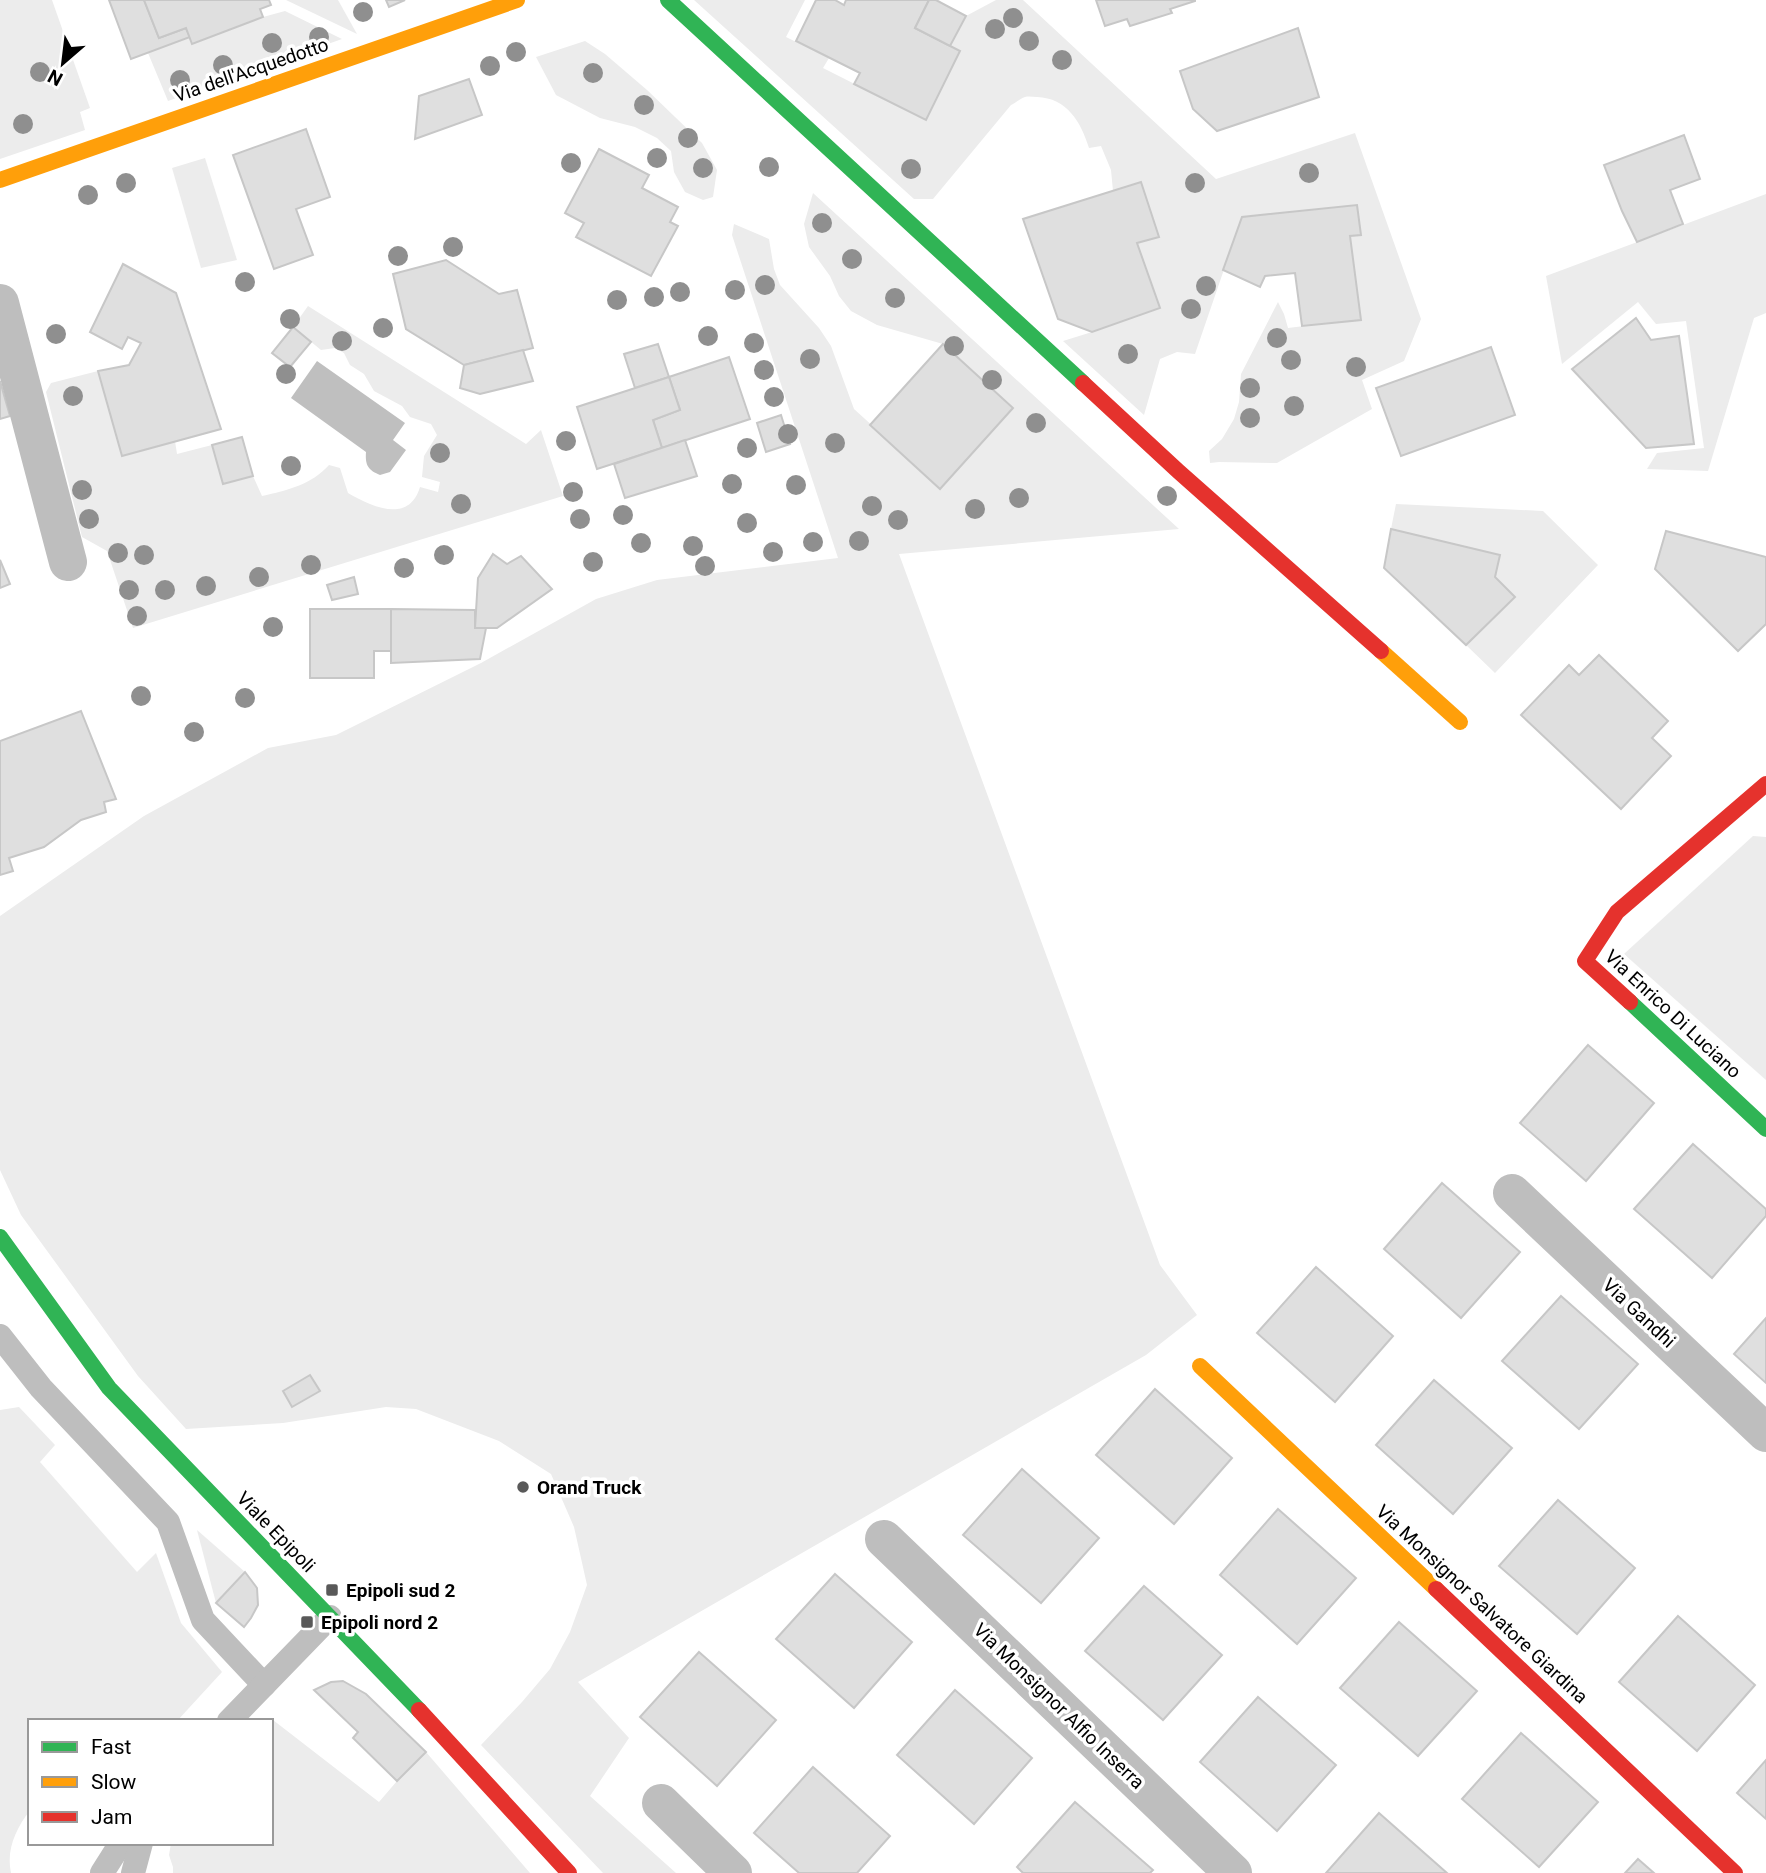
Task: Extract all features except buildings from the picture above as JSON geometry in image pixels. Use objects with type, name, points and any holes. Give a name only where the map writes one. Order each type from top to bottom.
[{"type":"street","name":"Via dell'Acquedotto","points":[[0,180],[517,0]]},
{"type":"street","points":[[668,0],[1178,471],[1460,722]]},
{"type":"street","points":[[0,303],[68,562]]},
{"type":"street","name":"Via Enrico Di Luciano","points":[[1766,784],[1617,912],[1585,961],[1766,1129]]},
{"type":"street","name":"Via Gandhi","points":[[1512,1193],[1766,1433]]},
{"type":"street","name":"Viale Epipoli","points":[[0,1237],[109,1388],[479,1774],[569,1873]]},
{"type":"street","name":"Via Monsignor Salvatore Giardina","points":[[1200,1366],[1735,1873]]},
{"type":"street","name":"Via Monsignor Alfio Inserra","points":[[884,1539],[1233,1873]]},
{"type":"street","points":[[661,1803],[733,1873]]},
{"type":"lane","points":[[0,1336],[41,1388],[168,1522],[203,1620],[264,1685]]},
{"type":"lane","points":[[231,1719],[330,1617]]},
{"type":"lane","points":[[102,1873],[120,1845]]},
{"type":"lane","points":[[133,1873],[140,1845]]},
{"type":"shaded area","points":[[0,0],[52,0],[90,108],[80,112],[85,130],[0,159]]},
{"type":"shaded area","points":[[286,0],[338,0],[357,34]]},
{"type":"shaded area","points":[[694,0],[805,0],[786,37],[829,58],[823,68],[926,120],[960,52],[950,46],[966,16],[996,0],[1023,0],[1216,179],[1355,133],[1421,319],[1404,361],[1362,380],[1372,409],[1277,463],[1210,463],[1209,451],[1222,439],[1234,419],[1239,402],[1241,374],[1278,302],[1288,328],[1361,319],[1350,236],[1361,235],[1357,205],[1242,217],[1195,354],[1177,352],[1160,359],[1144,415],[1063,341],[1160,308],[1137,243],[1159,236],[1141,182],[1113,191],[1111,170],[1101,146],[1089,148],[1082,129],[1065,107],[1048,98],[1020,99],[1011,105],[933,199],[914,199]]},
{"type":"shaded area","points":[[285,11],[342,39],[168,101],[148,53],[190,37],[192,44]]},
{"type":"shaded area","points":[[585,41],[605,54],[647,90],[702,143],[717,170],[713,197],[703,200],[685,192],[674,172],[671,151],[657,138],[635,127],[600,118],[556,95],[536,57]]},
{"type":"shaded area","points":[[205,158],[237,260],[201,268],[172,168]]},
{"type":"shaded area","points":[[813,193],[1179,529],[899,554],[1160,1265],[1197,1315],[1146,1355],[578,1682],[629,1738],[590,1796],[676,1873],[603,1873],[481,1745],[550,1669],[570,1632],[587,1585],[574,1527],[551,1474],[499,1441],[416,1409],[386,1407],[283,1423],[186,1429],[138,1376],[21,1215],[0,1170],[0,916],[144,816],[268,748],[336,735],[481,663],[596,599],[657,580],[838,558],[732,235],[734,224],[769,239],[774,269],[780,285],[819,328],[831,346],[854,409],[941,488],[1013,408],[943,344],[877,325],[851,311],[809,247],[804,224]]},
{"type":"shaded area","points":[[1766,194],[1766,313],[1754,318],[1708,471],[1647,469],[1657,453],[1704,448],[1686,321],[1656,324],[1638,302],[1562,364],[1546,276]]},
{"type":"shaded area","points":[[308,306],[526,444],[541,430],[563,496],[133,628],[107,551],[82,537],[46,392],[51,383],[98,371],[175,441],[177,454],[212,445],[223,484],[253,476],[262,496],[307,482],[329,465],[340,468],[348,493],[378,507],[399,509],[407,506],[420,487],[438,492],[440,482],[422,477],[424,456],[437,435],[431,424],[410,417],[402,406],[374,391],[364,374],[350,365],[344,353],[335,348],[321,350],[293,327]]},
{"type":"shaded area","points":[[317,361],[405,423],[393,440],[406,450],[390,472],[380,475],[373,471],[367,464],[366,452],[291,398]]},
{"type":"shaded area","points":[[1396,504],[1543,511],[1598,565],[1495,673],[1466,645],[1515,598],[1495,577],[1500,555],[1391,529]]},
{"type":"shaded area","points":[[1753,836],[1766,837],[1766,1080],[1624,954]]},
{"type":"shaded area","points":[[19,1407],[55,1445],[40,1462],[137,1572],[156,1553],[181,1623],[222,1672],[179,1719],[28,1719],[28,1813],[13,1840],[11,1873],[0,1873],[0,1410]]},
{"type":"shaded area","points":[[197,1530],[245,1572],[216,1603]]},
{"type":"shaded area","points":[[273,1720],[379,1802],[426,1752],[530,1873],[173,1873],[169,1855],[171,1845],[273,1845]]},
{"type":"traffic: fast","points":[[668,0],[1083,383]]},
{"type":"traffic: fast","points":[[1630,1002],[1766,1129]]},
{"type":"traffic: fast","points":[[0,1237],[109,1388],[419,1710]]},
{"type":"traffic: slow","points":[[0,180],[517,0]]},
{"type":"traffic: slow","points":[[1381,651],[1460,722]]},
{"type":"traffic: slow","points":[[1200,1366],[1436,1589]]},
{"type":"traffic: jam","points":[[1083,383],[1381,651]]},
{"type":"traffic: jam","points":[[1630,1002],[1585,961],[1617,912],[1766,784]]},
{"type":"traffic: jam","points":[[1436,1589],[1735,1873]]},
{"type":"traffic: jam","points":[[419,1710],[569,1873]]},
{"type":"place","name":"Orand Truck","points":[[523,1487]]},
{"type":"place","name":"Epipoli sud 2","points":[[332,1590]]},
{"type":"place","name":"Epipoli nord 2","points":[[307,1622]]}]
